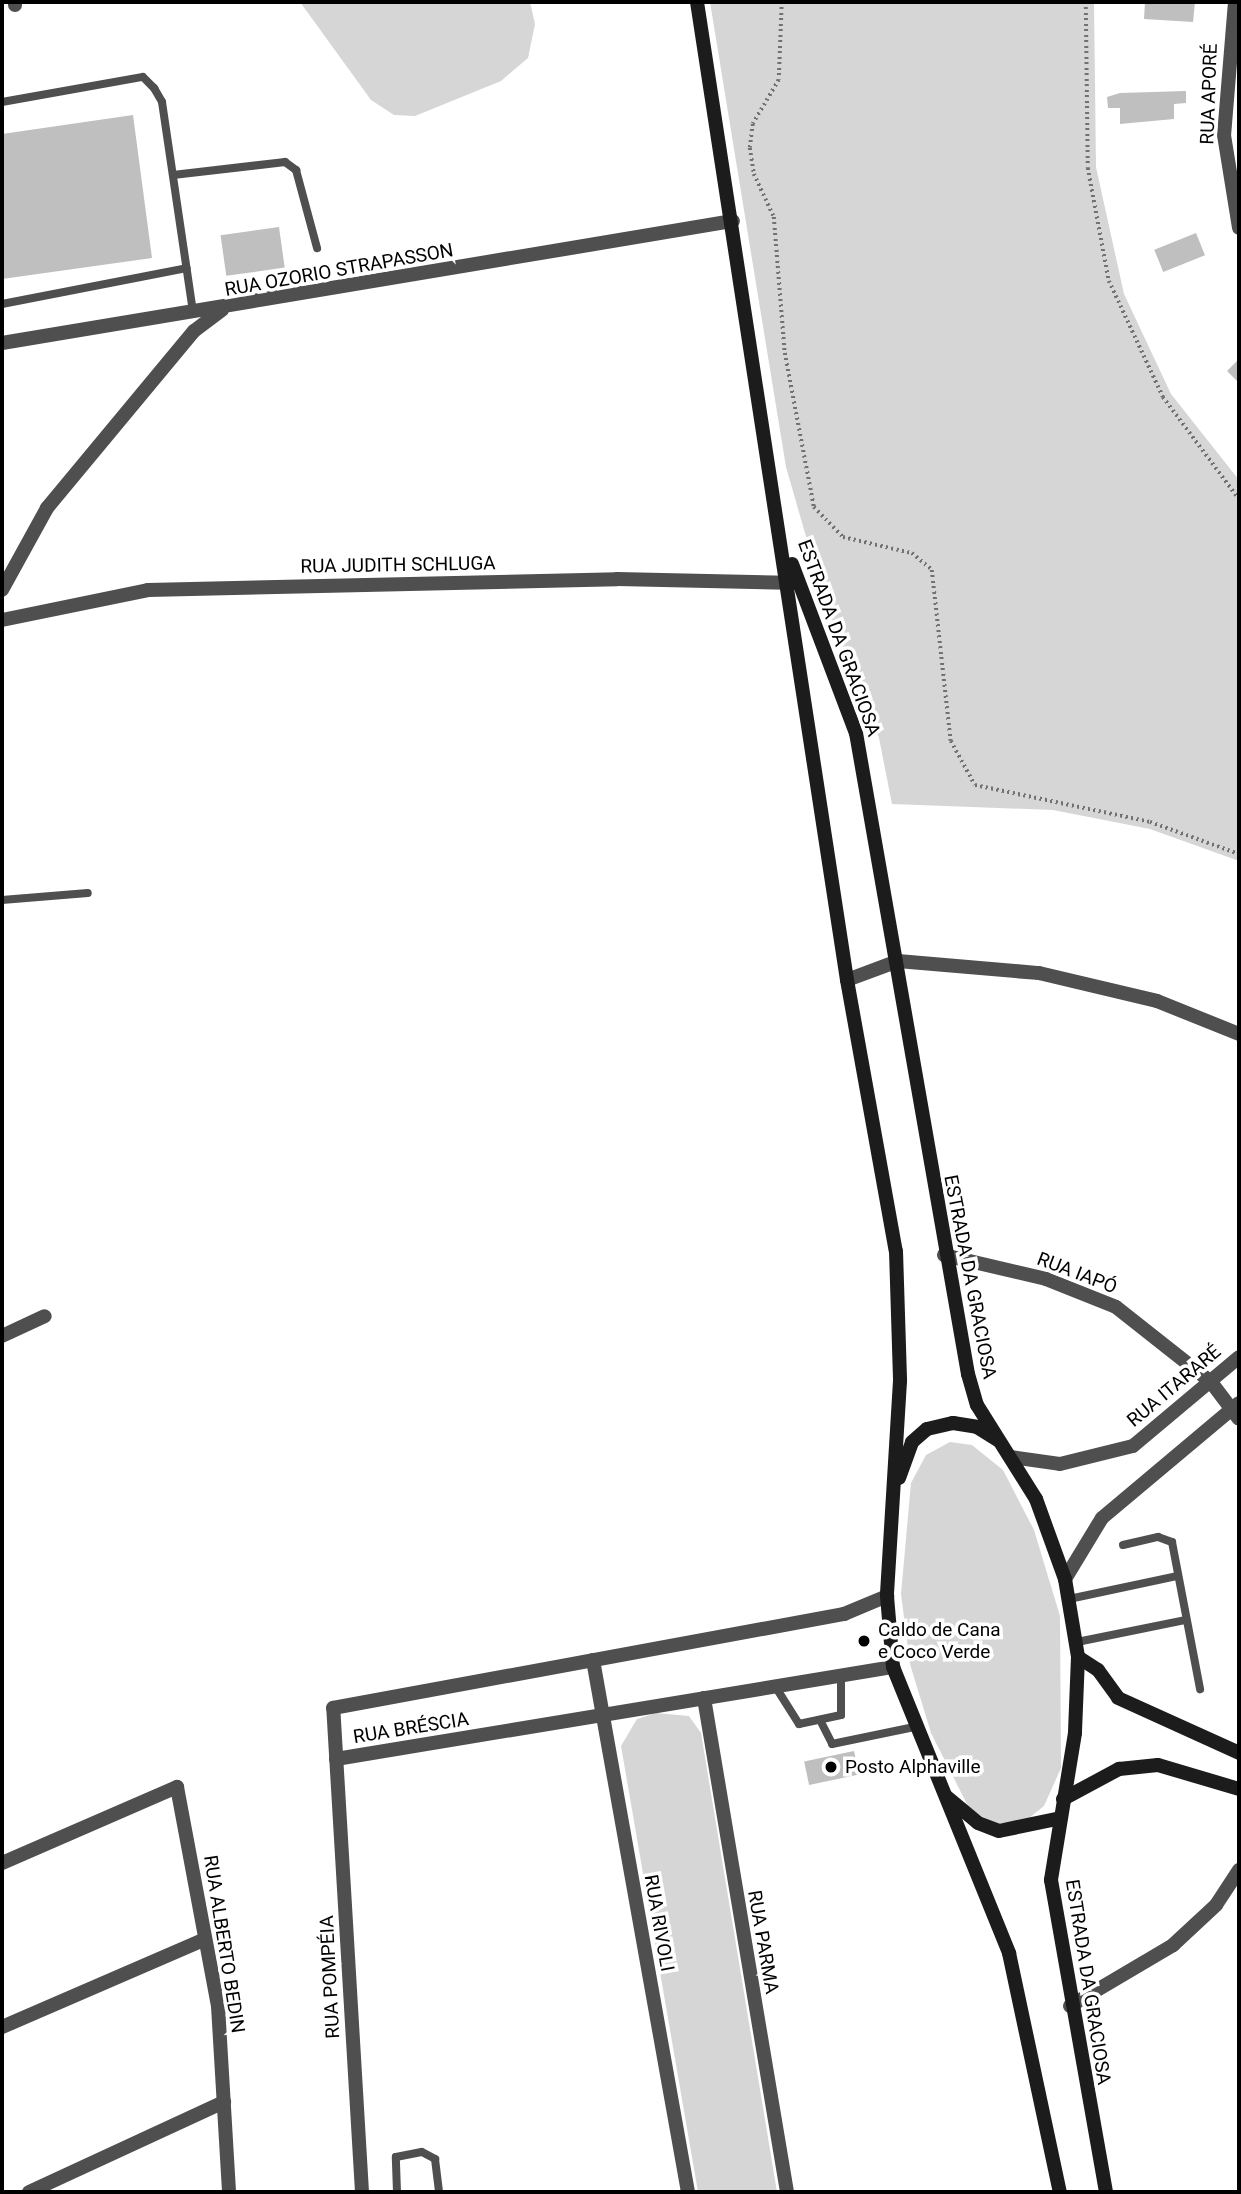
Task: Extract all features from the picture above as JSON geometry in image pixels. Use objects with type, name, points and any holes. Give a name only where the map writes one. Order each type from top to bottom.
[{"type":"main road","name":"ESTRADA DA GRACIOSA","points":[[697,2],[779,526],[793,583],[847,980],[901,1310],[887,1595],[893,1667],[914,1727],[1009,1953],[1060,2192]]},
{"type":"main road","name":"ESTRADA DA GRACIOSA","points":[[793,583],[856,733],[898,961],[944,1255],[977,1405],[1035,1499],[1065,1579],[1069,1599],[1077,1649],[1075,1733],[1063,1800],[1056,1819],[1051,1880],[1070,2006],[1106,2192]]},
{"type":"main road","points":[[893,1495],[912,1442],[927,1429],[977,1427],[1002,1443]]},
{"type":"main road","points":[[1077,1649],[1098,1670],[1118,1698],[1239,1753]]},
{"type":"main road","points":[[1063,1800],[1119,1769],[1158,1765],[1239,1789]]},
{"type":"main road","points":[[943,1794],[978,1823],[999,1831],[1056,1819]]},
{"type":"street","name":"RUA APORÉ","points":[[1235,2],[1224,135],[1239,228]]},
{"type":"street","name":"RUA OZORIO STRAPASSON","points":[[2,590],[47,508],[194,331],[223,309],[733,221]]},
{"type":"street","points":[[2,343],[193,311],[223,309]]},
{"type":"street","name":"RUA JUDITH SCHLUGA","points":[[2,620],[148,590],[617,579],[793,583]]},
{"type":"street","points":[[847,980],[898,961],[1039,973],[1157,1001],[1239,1034]]},
{"type":"street","name":"RUA IAPÓ","points":[[944,1255],[1045,1279],[1116,1307],[1211,1382],[1237,1410]]},
{"type":"street","points":[[2,1336],[45,1316]]},
{"type":"street","name":"RUA ITARARÉ","points":[[1011,1457],[1060,1464],[1095,1461],[1133,1446],[1239,1357]]},
{"type":"street","points":[[1065,1579],[1102,1518],[1237,1410]]},
{"type":"street","name":"RUA BRÉSCIA","points":[[887,1595],[844,1614],[333,1708],[336,1759],[603,1718],[704,1698],[893,1667]]},
{"type":"street","name":"RUA RIVOLI","points":[[593,1660],[688,2192]]},
{"type":"street","name":"RUA PARMA","points":[[704,1698],[787,2192]]},
{"type":"street","name":"RUA POMPÉIA","points":[[336,1759],[362,2192]]},
{"type":"street","name":"RUA ALBERTO BEDIN","points":[[2,1863],[177,1787],[205,1939],[224,2102],[229,2192]]},
{"type":"street","points":[[1070,2006],[1173,1945],[1216,1905],[1239,1870]]},
{"type":"street","points":[[2,2027],[205,1939]]},
{"type":"street","points":[[29,2192],[224,2102]]},
{"type":"lane","points":[[2,102],[143,77],[162,102],[193,311]]},
{"type":"lane","points":[[173,175],[285,162],[296,170],[317,248]]},
{"type":"lane","points":[[2,304],[187,268]]},
{"type":"lane","points":[[2,900],[88,893]]},
{"type":"lane","points":[[1123,1545],[1166,1536],[1200,1689]]},
{"type":"lane","points":[[1069,1599],[1177,1576]]},
{"type":"lane","points":[[1077,1649],[1185,1620]]},
{"type":"lane","points":[[775,1686],[799,1724],[841,1716],[841,1675]]},
{"type":"lane","points":[[820,1720],[832,1744],[914,1727]]},
{"type":"lane","points":[[397,2192],[396,2157],[422,2152],[435,2159],[439,2192]]},
{"type":"path","points":[[782,2],[779,80],[753,124],[750,148],[754,174],[774,217],[785,353],[814,508],[843,537],[912,553],[932,570],[951,741],[975,785],[1150,822],[1239,854]]},
{"type":"path","points":[[1086,2],[1088,168],[1109,281],[1176,418],[1239,499]]},
{"type":"shaded area","points":[[300,2],[530,2],[535,24],[528,58],[501,81],[415,116],[394,115],[371,100]]},
{"type":"shaded area","points":[[710,2],[1094,2],[1096,167],[1124,294],[1171,394],[1239,480],[1239,861],[1150,829],[1053,810],[892,804],[879,738],[824,599],[786,467]]},
{"type":"shaded area","points":[[950,1442],[972,1445],[1003,1470],[1034,1530],[1060,1616],[1061,1768],[1044,1806],[1024,1822],[996,1824],[970,1810],[931,1733],[910,1664],[901,1594],[911,1483],[926,1455]]},
{"type":"shaded area","points":[[656,1713],[689,1716],[701,1733],[777,2192],[698,2192],[621,1746],[637,1719]]},
{"type":"building","points":[[1145,2],[1195,2],[1193,22],[1144,19]]},
{"type":"building","points":[[1186,91],[1186,103],[1174,104],[1174,119],[1120,124],[1120,108],[1108,108],[1107,97],[1120,93]]},
{"type":"building","points":[[133,115],[152,258],[2,279],[2,134]]},
{"type":"building","points":[[279,227],[285,268],[226,276],[221,235]]},
{"type":"building","points":[[1196,233],[1205,255],[1163,272],[1154,250]]},
{"type":"building","points":[[1239,359],[1239,383],[1227,371]]},
{"type":"building","name":"Posto Alphaville","points":[[854,1751],[859,1774],[809,1785],[804,1762]]},
{"type":"place","name":"Caldo de Cana e Coco Verde","points":[[864,1641]]},
{"type":"place","name":"Posto Alphaville","points":[[831,1767]]}]
